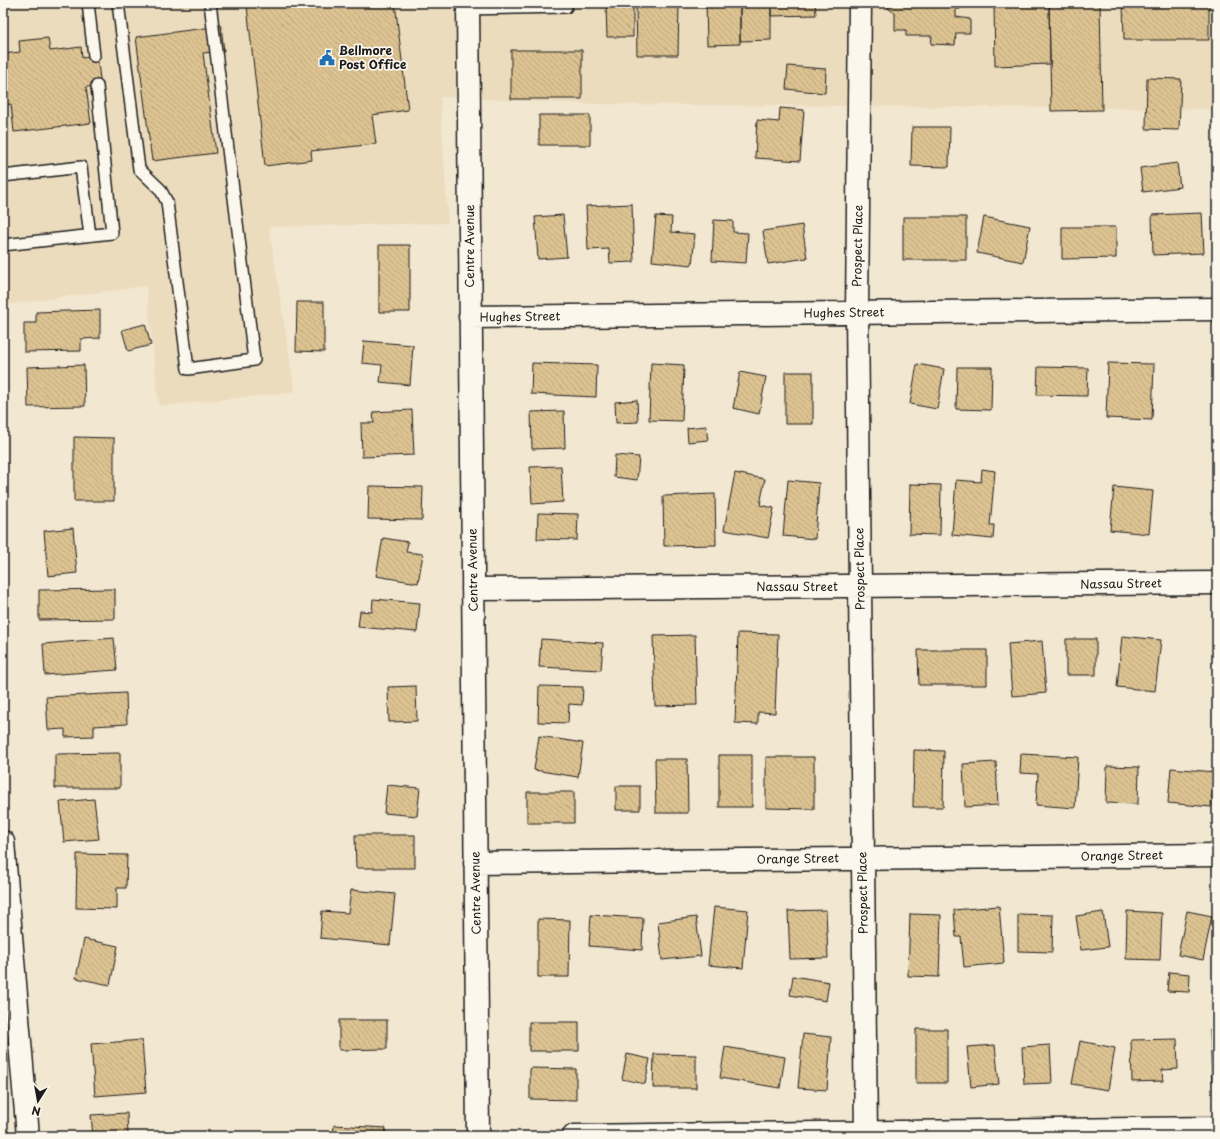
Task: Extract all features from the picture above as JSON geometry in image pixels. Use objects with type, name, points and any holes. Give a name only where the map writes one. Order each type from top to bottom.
[{"type":"street","name":"Prospect Place","points":[[860,3],[858,313],[866,1134]]},
{"type":"street","name":"Centre Avenue","points":[[468,6],[478,1136]]},
{"type":"street","name":"Hughes Street","points":[[470,317],[1217,309]]},
{"type":"street","name":"Nassau Street","points":[[473,589],[1217,583]]},
{"type":"street","points":[[3,842],[28,1136]]},
{"type":"street","name":"Orange Street","points":[[475,863],[1217,855]]},
{"type":"street","points":[[574,1136],[866,1134],[1217,1128]]},
{"type":"lane","points":[[88,3],[94,56]]},
{"type":"lane","points":[[118,3],[139,168],[160,189],[167,202],[188,370],[254,360],[210,3]]},
{"type":"lane","points":[[468,6],[510,8],[566,7],[566,3]]},
{"type":"lane","points":[[3,245],[112,233],[97,86]]},
{"type":"lane","points":[[3,176],[82,167],[90,235]]},
{"type":"shaded area","points":[[3,3],[1217,3],[1217,109],[591,104],[440,97],[448,223],[269,227],[295,392],[159,406],[146,286],[3,305]]},
{"type":"building","name":"Bellmore Post Office","points":[[271,3],[395,3],[408,110],[372,115],[376,144],[311,151],[312,160],[265,166],[247,6]]},
{"type":"building","points":[[594,3],[633,3],[633,37],[607,37],[606,6],[595,6]]},
{"type":"building","points":[[636,3],[679,3],[678,55],[637,55]]},
{"type":"building","points":[[706,3],[740,3],[740,44],[707,45]]},
{"type":"building","points":[[740,3],[771,3],[771,40],[740,41]]},
{"type":"building","points":[[771,3],[815,3],[816,15],[771,16]]},
{"type":"building","points":[[886,3],[960,3],[960,9],[956,9],[956,17],[970,19],[970,33],[956,33],[955,45],[931,44],[932,36],[906,36],[906,30],[895,30],[895,13],[889,9]]},
{"type":"building","points":[[994,3],[1049,3],[1050,64],[995,66]]},
{"type":"building","points":[[1049,3],[1100,3],[1102,110],[1051,111]]},
{"type":"building","points":[[1123,3],[1209,3],[1209,40],[1124,40]]},
{"type":"building","points":[[221,26],[224,51],[203,53],[216,153],[152,161],[136,37]]},
{"type":"building","points":[[48,38],[50,51],[81,47],[82,58],[97,56],[101,86],[86,87],[91,123],[14,132],[11,104],[3,105],[3,54],[20,52],[19,41]]},
{"type":"building","points":[[511,50],[582,50],[582,99],[511,99]]},
{"type":"building","points":[[788,66],[826,69],[825,93],[786,89]]},
{"type":"building","points":[[1147,78],[1181,79],[1179,130],[1146,129]]},
{"type":"building","points":[[780,108],[804,110],[800,161],[755,158],[757,120],[779,122]]},
{"type":"building","points":[[539,115],[590,115],[590,145],[539,145]]},
{"type":"building","points":[[912,127],[950,127],[949,167],[911,166]]},
{"type":"building","points":[[1177,163],[1180,187],[1143,192],[1140,168]]},
{"type":"building","points":[[632,204],[634,262],[610,263],[609,249],[588,250],[586,206]]},
{"type":"building","points":[[1202,213],[1204,253],[1153,255],[1152,215]]},
{"type":"building","points":[[563,215],[567,257],[538,259],[535,217]]},
{"type":"building","points":[[656,216],[672,217],[671,232],[695,234],[692,265],[652,261]]},
{"type":"building","points":[[903,217],[966,217],[966,260],[903,260]]},
{"type":"building","points":[[984,217],[1030,226],[1023,262],[977,253]]},
{"type":"building","points":[[714,220],[733,221],[733,232],[748,233],[746,263],[712,261]]},
{"type":"building","points":[[802,225],[807,258],[768,264],[763,231]]},
{"type":"building","points":[[1062,227],[1116,227],[1116,258],[1062,259]]},
{"type":"building","points":[[379,245],[410,245],[410,312],[379,312]]},
{"type":"building","points":[[297,302],[324,302],[324,352],[296,351]]},
{"type":"building","points":[[100,310],[100,338],[81,339],[81,351],[24,352],[24,323],[36,323],[36,312]]},
{"type":"building","points":[[145,324],[151,345],[128,351],[122,330]]},
{"type":"building","points":[[364,341],[413,345],[410,385],[380,382],[382,365],[362,363]]},
{"type":"building","points":[[532,363],[597,365],[596,397],[531,394]]},
{"type":"building","points":[[651,363],[684,365],[682,421],[649,420]]},
{"type":"building","points":[[1108,363],[1154,364],[1152,420],[1106,418]]},
{"type":"building","points":[[917,364],[944,369],[937,409],[910,404]]},
{"type":"building","points":[[84,365],[85,406],[28,407],[27,367]]},
{"type":"building","points":[[957,367],[992,367],[991,410],[956,409]]},
{"type":"building","points":[[1038,367],[1088,368],[1087,396],[1037,395]]},
{"type":"building","points":[[740,372],[766,377],[759,414],[733,408]]},
{"type":"building","points":[[785,372],[813,372],[813,424],[785,424]]},
{"type":"building","points":[[637,400],[638,422],[616,423],[615,402]]},
{"type":"building","points":[[412,410],[414,455],[362,457],[361,423],[374,423],[373,412]]},
{"type":"building","points":[[564,411],[565,448],[532,449],[531,412]]},
{"type":"building","points":[[706,426],[708,440],[688,442],[687,428]]},
{"type":"building","points":[[74,437],[114,438],[114,501],[74,501]]},
{"type":"building","points":[[615,455],[639,457],[637,480],[614,477]]},
{"type":"building","points":[[561,466],[563,502],[532,504],[530,467]]},
{"type":"building","points":[[982,469],[995,471],[990,525],[994,525],[993,539],[952,535],[956,480],[981,482]]},
{"type":"building","points":[[735,473],[765,479],[760,505],[774,508],[768,538],[724,530]]},
{"type":"building","points":[[788,480],[819,483],[815,539],[783,536]]},
{"type":"building","points":[[910,484],[941,485],[940,535],[909,534]]},
{"type":"building","points":[[369,486],[423,487],[422,520],[368,519]]},
{"type":"building","points":[[1114,487],[1153,491],[1149,534],[1110,530]]},
{"type":"building","points":[[715,494],[716,545],[664,546],[663,496]]},
{"type":"building","points":[[538,513],[578,514],[577,540],[537,539]]},
{"type":"building","points":[[73,528],[77,573],[48,576],[44,531]]},
{"type":"building","points":[[383,538],[408,542],[406,552],[423,554],[418,583],[376,576]]},
{"type":"building","points":[[115,589],[115,619],[39,620],[39,590]]},
{"type":"building","points":[[373,599],[420,603],[417,632],[358,627],[360,611],[372,612]]},
{"type":"building","points":[[738,633],[778,634],[775,713],[758,712],[758,724],[735,723]]},
{"type":"building","points":[[695,635],[697,705],[655,706],[653,636]]},
{"type":"building","points":[[1122,636],[1161,640],[1155,691],[1117,687]]},
{"type":"building","points":[[114,638],[117,670],[45,675],[43,644]]},
{"type":"building","points":[[541,639],[603,643],[601,670],[539,667]]},
{"type":"building","points":[[1066,639],[1096,639],[1096,675],[1066,675]]},
{"type":"building","points":[[1042,641],[1046,693],[1012,696],[1008,644]]},
{"type":"building","points":[[918,650],[987,650],[987,685],[919,685]]},
{"type":"building","points":[[416,686],[417,721],[389,722],[388,687]]},
{"type":"building","points":[[539,686],[583,687],[582,705],[569,704],[568,723],[538,722]]},
{"type":"building","points":[[126,693],[127,724],[94,726],[94,736],[65,737],[65,729],[48,730],[46,697]]},
{"type":"building","points":[[539,736],[583,743],[578,777],[534,770]]},
{"type":"building","points":[[914,750],[944,751],[943,807],[913,807]]},
{"type":"building","points":[[120,753],[120,788],[55,788],[55,754]]},
{"type":"building","points":[[1021,754],[1078,757],[1075,808],[1036,805],[1038,774],[1020,773]]},
{"type":"building","points":[[719,755],[752,755],[752,807],[719,807]]},
{"type":"building","points":[[766,757],[814,757],[814,809],[766,808]]},
{"type":"building","points":[[655,759],[687,759],[688,813],[656,813]]},
{"type":"building","points":[[996,762],[998,805],[965,807],[963,764]]},
{"type":"building","points":[[1107,766],[1139,767],[1138,804],[1106,803]]},
{"type":"building","points":[[1171,768],[1214,772],[1211,807],[1168,803]]},
{"type":"building","points":[[387,785],[420,788],[417,816],[384,813]]},
{"type":"building","points":[[616,786],[640,786],[640,810],[616,810]]},
{"type":"building","points":[[527,792],[574,792],[574,823],[527,823]]},
{"type":"building","points":[[94,799],[99,839],[64,842],[60,802]]},
{"type":"building","points":[[355,835],[415,835],[415,868],[356,868]]},
{"type":"building","points":[[77,854],[127,855],[126,888],[117,888],[117,909],[76,908]]},
{"type":"building","points":[[351,890],[395,894],[390,945],[320,938],[322,911],[348,913]]},
{"type":"building","points":[[999,906],[1004,963],[964,967],[961,937],[956,937],[954,910]]},
{"type":"building","points":[[714,907],[748,910],[743,968],[708,965]]},
{"type":"building","points":[[826,910],[828,958],[790,959],[788,911]]},
{"type":"building","points":[[1127,911],[1162,913],[1160,960],[1126,959]]},
{"type":"building","points":[[1187,911],[1212,916],[1203,960],[1178,955]]},
{"type":"building","points":[[1103,912],[1108,947],[1081,950],[1076,916]]},
{"type":"building","points":[[910,914],[941,915],[939,977],[908,976]]},
{"type":"building","points":[[1018,914],[1053,915],[1052,952],[1018,951]]},
{"type":"building","points":[[591,915],[643,918],[642,950],[589,946]]},
{"type":"building","points":[[696,917],[701,956],[662,960],[658,922]]},
{"type":"building","points":[[538,919],[570,920],[569,977],[538,977]]},
{"type":"building","points":[[84,939],[118,946],[110,985],[76,978]]},
{"type":"building","points":[[1169,972],[1190,974],[1189,992],[1167,991]]},
{"type":"building","points":[[793,976],[829,982],[826,1001],[790,995]]},
{"type":"building","points":[[339,1020],[387,1020],[387,1049],[339,1050]]},
{"type":"building","points":[[529,1022],[579,1022],[579,1051],[529,1051]]},
{"type":"building","points":[[1217,1028],[1217,1081],[1212,1081],[1210,1029]]},
{"type":"building","points":[[916,1029],[947,1029],[947,1083],[916,1083]]},
{"type":"building","points":[[803,1034],[831,1037],[827,1090],[798,1088]]},
{"type":"building","points":[[1177,1039],[1178,1069],[1162,1070],[1163,1081],[1132,1082],[1131,1040]]},
{"type":"building","points":[[142,1040],[146,1092],[95,1096],[91,1044]]},
{"type":"building","points":[[1080,1041],[1115,1048],[1108,1090],[1072,1084]]},
{"type":"building","points":[[995,1045],[999,1084],[971,1087],[967,1047]]},
{"type":"building","points":[[1050,1045],[1052,1083],[1024,1084],[1022,1047]]},
{"type":"building","points":[[725,1047],[785,1057],[780,1088],[720,1078]]},
{"type":"building","points":[[627,1054],[650,1059],[645,1084],[622,1079]]},
{"type":"building","points":[[654,1054],[696,1055],[696,1088],[653,1088]]},
{"type":"building","points":[[530,1068],[576,1069],[576,1100],[530,1099]]},
{"type":"building","points":[[127,1113],[128,1136],[93,1136],[91,1115]]},
{"type":"building","points":[[334,1125],[386,1128],[385,1136],[333,1136]]},
{"type":"place","name":"Bellmore Post Office","points":[[327,58]]}]
